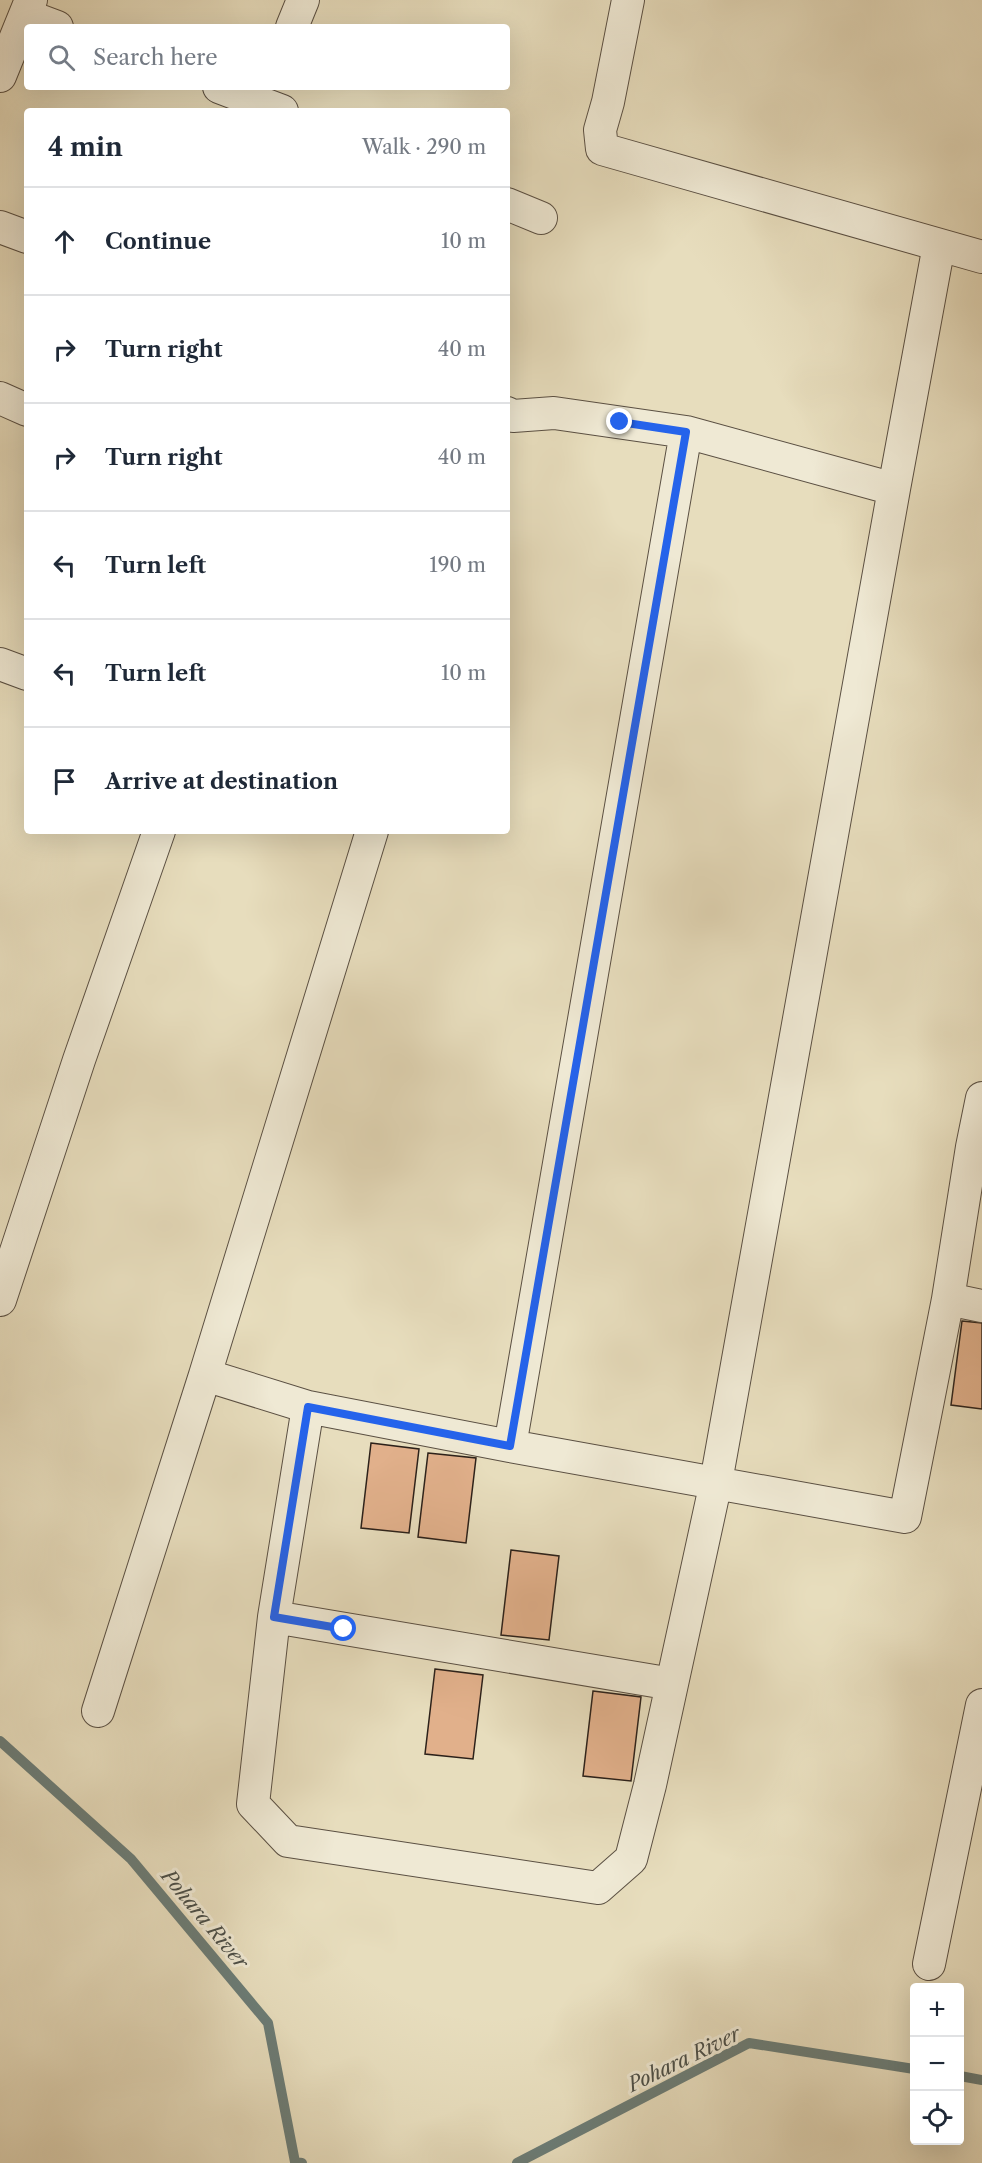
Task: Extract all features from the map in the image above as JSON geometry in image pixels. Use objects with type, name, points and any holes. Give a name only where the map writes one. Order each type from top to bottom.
[{"type":"street","points":[[293,24],[303,0]]},
{"type":"street","points":[[628,0],[608,102],[600,130],[602,149],[982,257]]},
{"type":"street","points":[[0,76],[28,8],[52,24]]},
{"type":"street","points":[[228,90],[267,103]]},
{"type":"street","points":[[510,205],[541,218]]},
{"type":"street","points":[[0,227],[24,236]]},
{"type":"street","points":[[308,1407],[274,1617],[254,1804],[288,1840],[598,1888],[631,1859],[650,1785],[716,1482],[939,245]]},
{"type":"street","points":[[0,398],[24,409]]},
{"type":"street","points":[[510,414],[554,413],[686,432],[894,489]]},
{"type":"street","points":[[510,1446],[686,432]]},
{"type":"street","points":[[0,664],[24,673]]},
{"type":"street","points":[[0,1300],[79,1060],[158,834]]},
{"type":"street","points":[[98,1712],[205,1375],[371,834]]},
{"type":"street","points":[[205,1375],[308,1407],[905,1517],[948,1299],[982,1098]]},
{"type":"street","points":[[948,1299],[982,1306]]},
{"type":"street","points":[[274,1617],[672,1684]]},
{"type":"street","points":[[929,1964],[982,1706]]},
{"type":"building","points":[[962,1321],[982,1323],[982,1409],[951,1405]]},
{"type":"building","points":[[371,1443],[419,1449],[409,1533],[361,1528]]},
{"type":"building","points":[[428,1453],[476,1458],[466,1543],[418,1537]]},
{"type":"building","points":[[511,1550],[559,1556],[549,1640],[501,1635]]},
{"type":"building","points":[[435,1669],[483,1675],[473,1759],[425,1754]]},
{"type":"building","points":[[593,1691],[641,1697],[631,1781],[583,1776]]},
{"type":"waterway","name":"Pohara River","points":[[0,1741],[131,1859],[268,2023],[295,2162],[302,2163]]},
{"type":"waterway","name":"Pohara River","points":[[517,2163],[749,2043],[910,2068]]},
{"type":"waterway","name":"Pohara River","points":[[964,2077],[982,2080]]},
{"type":"route","points":[[344,1629],[274,1617],[308,1407],[510,1446],[686,432],[620,422]]}]
